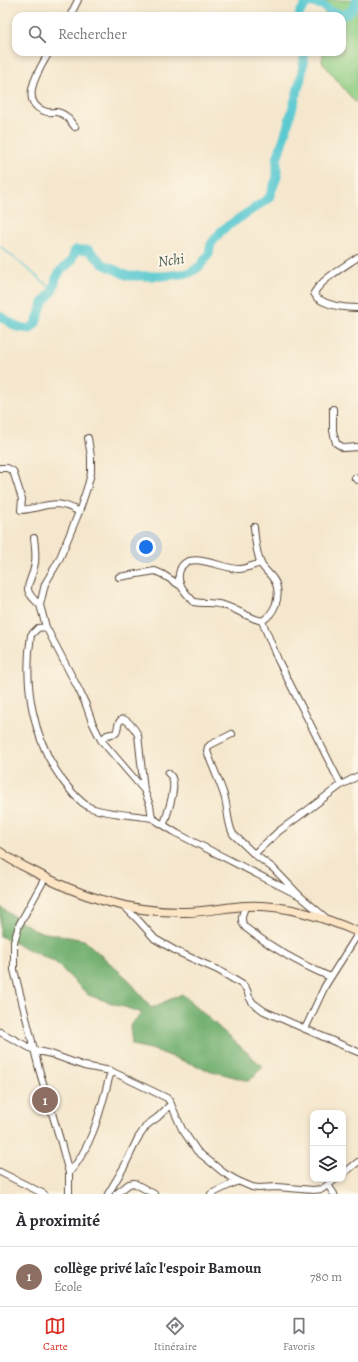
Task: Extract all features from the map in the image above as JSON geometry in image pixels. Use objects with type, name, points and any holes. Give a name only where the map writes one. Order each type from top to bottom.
[{"type":"main road","points":[[0,852],[45,878],[75,891],[124,906],[185,912],[246,906],[279,908],[327,919],[358,933]]},
{"type":"street","points":[[72,12],[78,0]]},
{"type":"street","points":[[47,56],[34,79],[32,87],[34,102],[39,109],[46,112],[62,113],[67,116],[74,127]]},
{"type":"street","points":[[358,257],[336,272],[319,286],[314,293],[317,298],[327,303],[338,306],[358,308]]},
{"type":"street","points":[[333,409],[333,431],[336,443],[344,448],[358,447]]},
{"type":"street","points":[[88,438],[91,456],[91,473],[79,512],[59,560],[45,584],[40,605],[46,627],[79,690],[101,740],[144,790]]},
{"type":"street","points":[[0,468],[7,468],[13,471],[22,499],[21,510],[59,503],[71,506],[79,512]]},
{"type":"street","points":[[119,577],[155,571],[181,586],[194,602],[227,606],[254,619],[262,621],[273,612],[277,598],[276,584],[261,563],[257,549],[254,527]]},
{"type":"street","points":[[34,538],[35,564],[27,586],[28,592],[32,598],[40,605]]},
{"type":"street","points":[[181,586],[178,574],[180,568],[184,563],[190,561],[204,561],[240,569],[261,563]]},
{"type":"street","points":[[262,621],[278,660],[341,785]]},
{"type":"street","points":[[46,627],[38,628],[31,635],[28,666],[36,725],[43,746],[54,768],[79,800],[89,807],[103,811],[152,818],[178,834],[300,896]]},
{"type":"street","points":[[101,740],[107,735],[116,734],[120,721],[122,720],[134,727],[138,735],[144,790],[150,805],[152,818]]},
{"type":"street","points":[[232,734],[210,745],[207,751],[224,794],[232,834],[254,854],[274,869],[300,896],[327,919]]},
{"type":"street","points":[[164,824],[174,784],[173,778],[168,773]]},
{"type":"street","points":[[254,854],[278,831],[341,785],[358,776]]},
{"type":"street","points":[[45,878],[19,925],[14,942],[14,970],[34,1050],[69,1173],[69,1194]]},
{"type":"street","points":[[124,906],[155,939],[178,952],[218,970],[238,981],[247,990],[253,1003],[264,1011],[358,1052]]},
{"type":"street","points":[[246,906],[241,920],[242,924],[246,928],[276,949],[310,968],[330,977]]},
{"type":"street","points":[[305,1029],[320,994],[358,933]]},
{"type":"street","points":[[0,1032],[34,1050],[84,1066],[112,1071],[167,1098],[182,1129],[197,1151],[224,1173],[238,1181],[258,1188],[277,1187],[308,1190],[322,1189],[332,1182]]},
{"type":"street","points":[[69,1173],[88,1144],[97,1121],[112,1071]]},
{"type":"street","points":[[108,1194],[124,1167],[138,1138],[147,1125],[158,1117],[171,1104]]},
{"type":"street","points":[[346,1172],[358,1162]]},
{"type":"street","points":[[0,1172],[44,1194]]},
{"type":"street","points":[[211,1194],[238,1181]]},
{"type":"street","points":[[116,1194],[129,1184],[134,1183],[154,1194]]},
{"type":"street","points":[[328,1185],[334,1194]]},
{"type":"green space","points":[[326,0],[358,0],[358,101],[355,102],[322,62],[323,56],[346,56],[346,12],[325,12]]},
{"type":"green space","points":[[0,907],[36,931],[84,940],[129,980],[151,1008],[182,994],[263,1067],[249,1081],[208,1070],[154,1050],[132,1045],[130,1025],[142,1013],[88,995],[55,962],[0,936]]},
{"type":"waterway","name":"Nchi","points":[[346,14],[352,10],[357,0]]},
{"type":"waterway","name":"Nchi","points":[[300,12],[308,2],[322,5],[332,12]]},
{"type":"waterway","name":"Nchi","points":[[0,316],[17,327],[30,329],[36,323],[43,303],[53,290],[56,278],[61,270],[71,262],[75,250],[89,250],[103,264],[128,276],[164,276],[190,273],[200,266],[209,254],[211,244],[222,230],[269,198],[277,177],[277,159],[301,78],[304,56]]},
{"type":"waterway","points":[[0,246],[53,290]]},
{"type":"place","name":"collège privé laîc l'espoir Bamoun","points":[[45,1100]]}]
